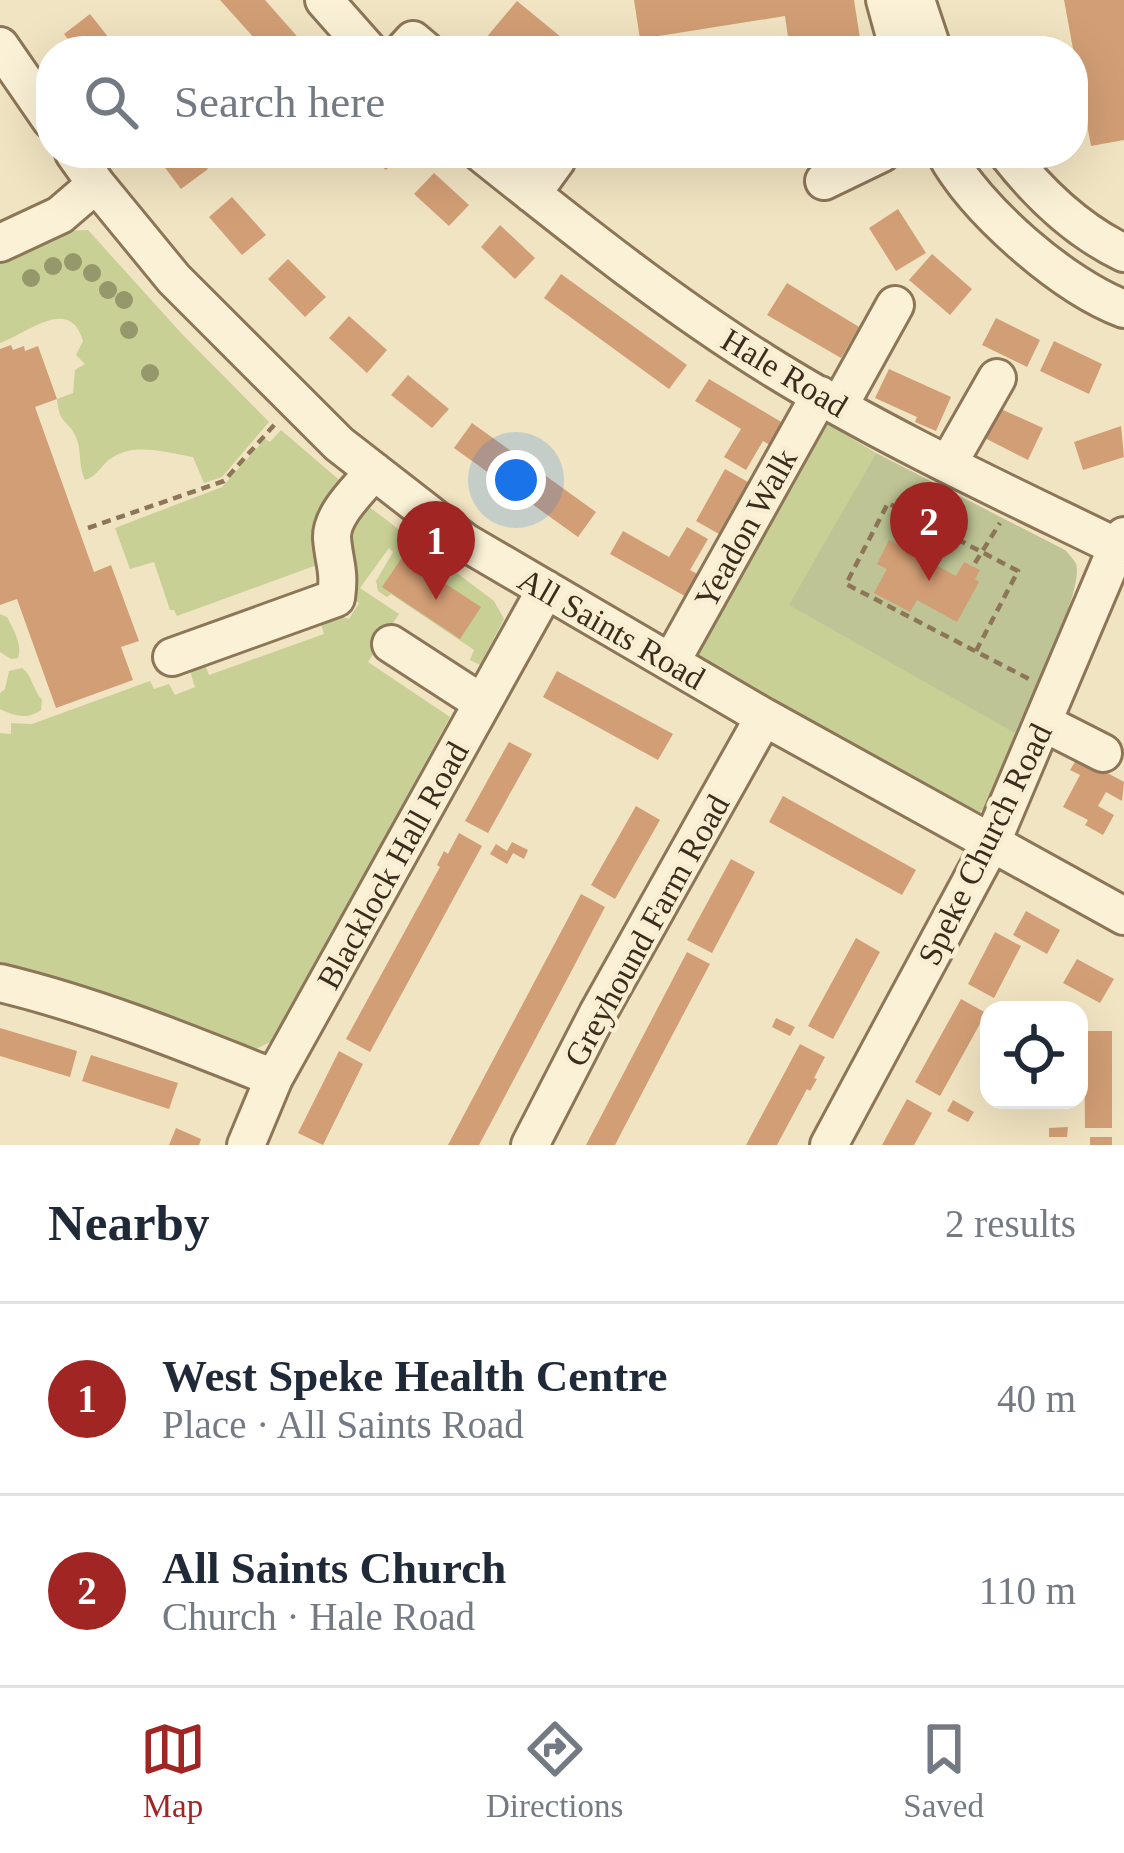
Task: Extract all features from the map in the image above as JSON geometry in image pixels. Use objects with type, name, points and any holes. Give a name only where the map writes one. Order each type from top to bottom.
[{"type":"street","points":[[324,0],[356,36]]},
{"type":"street","points":[[885,0],[894,36]]},
{"type":"street","points":[[916,0],[928,36]]},
{"type":"street","points":[[942,0],[953,36]]},
{"type":"street","points":[[0,46],[36,98]]},
{"type":"street","name":"All Saints Road","points":[[85,168],[174,278],[339,444],[465,542],[764,717],[1124,916]]},
{"type":"street","name":"Hale Road","points":[[500,168],[699,320],[777,371],[1016,498],[1120,542]]},
{"type":"street","points":[[532,194],[551,168]]},
{"type":"street","points":[[828,168],[824,181],[850,168]]},
{"type":"street","points":[[953,168],[1044,263],[1124,309]]},
{"type":"street","points":[[1018,168],[1074,224],[1124,253]]},
{"type":"street","points":[[0,243],[60,215],[96,184]]},
{"type":"street","name":"Yeadon Walk","points":[[670,662],[829,400],[895,304]]},
{"type":"street","points":[[948,464],[997,378]]},
{"type":"street","points":[[172,657],[336,598],[340,574],[334,522],[374,471]]},
{"type":"street","name":"Speke Church Road","points":[[829,1145],[991,844],[1120,542]]},
{"type":"street","name":"Blacklock Hall Road","points":[[246,1145],[274,1078],[546,590]]},
{"type":"street","points":[[391,644],[482,703]]},
{"type":"street","points":[[1050,708],[1103,753]]},
{"type":"street","name":"Greyhound Farm Road","points":[[530,1145],[598,1012],[764,717]]},
{"type":"street","points":[[0,983],[156,1030],[274,1078]]},
{"type":"path","points":[[88,528],[224,481],[296,401]]},
{"type":"path","points":[[975,563],[1016,498]]},
{"type":"path","points":[[976,651],[1018,571],[889,503],[846,584],[976,651],[1050,708]]},
{"type":"green space","points":[[88,230],[269,422],[222,477],[204,483],[193,457],[143,450],[115,456],[85,480],[78,442],[62,418],[57,399],[73,393],[75,370],[85,364],[76,355],[83,341],[77,327],[68,320],[47,321],[0,343],[0,262],[66,231]]},
{"type":"green space","points":[[818,418],[876,453],[790,605],[1024,737],[994,803],[978,813],[965,814],[688,659]]},
{"type":"green space","points":[[281,430],[344,484],[325,562],[177,616],[170,610],[154,562],[130,569],[115,528],[222,487],[265,439],[270,442]]},
{"type":"green space","points":[[876,453],[1065,550],[1075,563],[1064,621],[1015,733],[789,605]]},
{"type":"green space","points":[[364,503],[494,601],[504,619],[480,665],[470,660],[474,650],[391,594],[387,597],[378,591],[376,581],[393,552],[389,548],[360,588],[399,614],[368,662],[450,717],[274,1040],[256,1049],[148,1009],[0,966],[0,733],[11,734],[11,723],[32,724],[150,681],[154,689],[169,684],[175,695],[195,687],[191,670],[202,657],[209,675],[324,634],[319,618],[334,614],[349,619],[359,603],[350,597],[344,535]]},
{"type":"green space","points":[[0,614],[7,617],[17,637],[18,658],[0,652]]},
{"type":"green space","points":[[22,668],[42,700],[41,710],[26,716],[0,709],[0,693],[9,671]]},
{"type":"building","points":[[220,0],[265,0],[297,36],[252,36]]},
{"type":"building","points":[[634,0],[854,0],[860,36],[788,36],[785,16],[640,36]]},
{"type":"building","points":[[1064,0],[1124,0],[1124,140],[1091,146],[1088,36],[1071,36]]},
{"type":"building","points":[[517,1],[560,36],[488,36]]},
{"type":"building","points":[[90,14],[107,36],[66,36]]},
{"type":"building","points":[[165,168],[207,168],[208,169],[181,189]]},
{"type":"building","points":[[434,173],[469,205],[449,226],[414,194]]},
{"type":"building","points":[[232,197],[266,235],[242,255],[209,217]]},
{"type":"building","points":[[898,209],[926,253],[896,271],[869,228]]},
{"type":"building","points":[[500,225],[535,258],[515,279],[481,247]]},
{"type":"building","points":[[932,254],[972,289],[950,315],[909,280]]},
{"type":"building","points":[[288,259],[326,297],[305,317],[268,279]]},
{"type":"building","points":[[561,274],[687,365],[669,389],[544,298]]},
{"type":"building","points":[[787,283],[859,327],[841,358],[767,315]]},
{"type":"building","points":[[349,316],[387,350],[367,373],[329,338]]},
{"type":"building","points":[[996,318],[1040,340],[1027,367],[982,345]]},
{"type":"building","points":[[1054,341],[1102,364],[1089,394],[1040,371]]},
{"type":"building","points":[[11,345],[13,350],[24,346],[25,351],[38,346],[57,399],[35,407],[94,572],[111,565],[139,641],[121,647],[133,680],[56,708],[17,599],[0,605],[0,349]]},
{"type":"building","points":[[889,369],[951,397],[936,431],[875,398]]},
{"type":"building","points":[[408,375],[449,409],[432,428],[391,395]]},
{"type":"building","points":[[709,379],[788,426],[775,448],[763,441],[746,470],[724,457],[741,429],[695,401]]},
{"type":"building","points":[[992,405],[1043,428],[1028,460],[977,434]]},
{"type":"building","points":[[472,423],[596,512],[578,537],[454,448]]},
{"type":"building","points":[[1121,426],[1124,457],[1083,470],[1074,442]]},
{"type":"building","points":[[725,469],[748,482],[719,534],[696,521]]},
{"type":"building","points":[[687,527],[708,539],[690,570],[703,577],[690,599],[610,554],[623,531],[669,557]]},
{"type":"building","points":[[889,540],[956,576],[964,562],[980,570],[975,579],[979,582],[957,622],[917,600],[910,612],[874,593],[887,569],[877,564]]},
{"type":"building","points":[[403,556],[481,607],[460,639],[382,587]]},
{"type":"building","points":[[557,671],[673,734],[658,760],[543,697]]},
{"type":"building","points":[[509,742],[532,754],[488,833],[465,821]]},
{"type":"building","points":[[1078,757],[1124,782],[1122,801],[1106,792],[1098,806],[1114,815],[1103,835],[1085,825],[1088,820],[1063,807],[1080,775],[1070,770]]},
{"type":"building","points":[[783,796],[916,870],[902,895],[769,822]]},
{"type":"building","points":[[636,806],[660,820],[615,899],[591,885]]},
{"type":"building","points":[[459,833],[482,846],[370,1052],[346,1039],[440,867],[444,851],[448,854]]},
{"type":"building","points":[[512,842],[528,850],[524,859],[513,853],[507,864],[490,854],[496,844],[507,851]]},
{"type":"building","points":[[731,859],[755,872],[712,953],[687,940]]},
{"type":"building","points":[[581,894],[605,907],[572,970],[479,1145],[448,1145]]},
{"type":"building","points":[[1026,911],[1060,930],[1047,954],[1013,935]]},
{"type":"building","points":[[995,932],[1021,946],[994,998],[968,984]]},
{"type":"building","points":[[856,938],[880,952],[833,1039],[808,1026]]},
{"type":"building","points":[[687,952],[710,964],[615,1145],[586,1145]]},
{"type":"building","points":[[1077,959],[1114,979],[1100,1003],[1063,983]]},
{"type":"building","points":[[961,999],[980,1010],[980,1024],[940,1096],[915,1082]]},
{"type":"building","points":[[776,1018],[795,1027],[790,1036],[772,1027]]},
{"type":"building","points":[[0,1028],[77,1051],[70,1077],[0,1056]]},
{"type":"building","points":[[1088,1031],[1112,1031],[1112,1128],[1085,1128]]},
{"type":"building","points":[[800,1044],[825,1057],[817,1079],[777,1145],[746,1145]]},
{"type":"building","points":[[339,1051],[363,1064],[323,1145],[298,1133]]},
{"type":"building","points":[[91,1055],[178,1083],[169,1109],[82,1081]]},
{"type":"building","points":[[907,1099],[932,1113],[914,1145],[882,1145]]},
{"type":"building","points":[[953,1100],[974,1112],[968,1122],[947,1111]]},
{"type":"building","points":[[1068,1127],[1067,1137],[1049,1137],[1049,1128]]},
{"type":"building","points":[[176,1128],[201,1139],[199,1145],[169,1145]]},
{"type":"building","points":[[1090,1137],[1112,1137],[1112,1145],[1090,1145]]},
{"type":"place","name":"All Saints Church","points":[[929,581]]},
{"type":"place","name":"West Speke Health Centre","points":[[436,600]]}]
